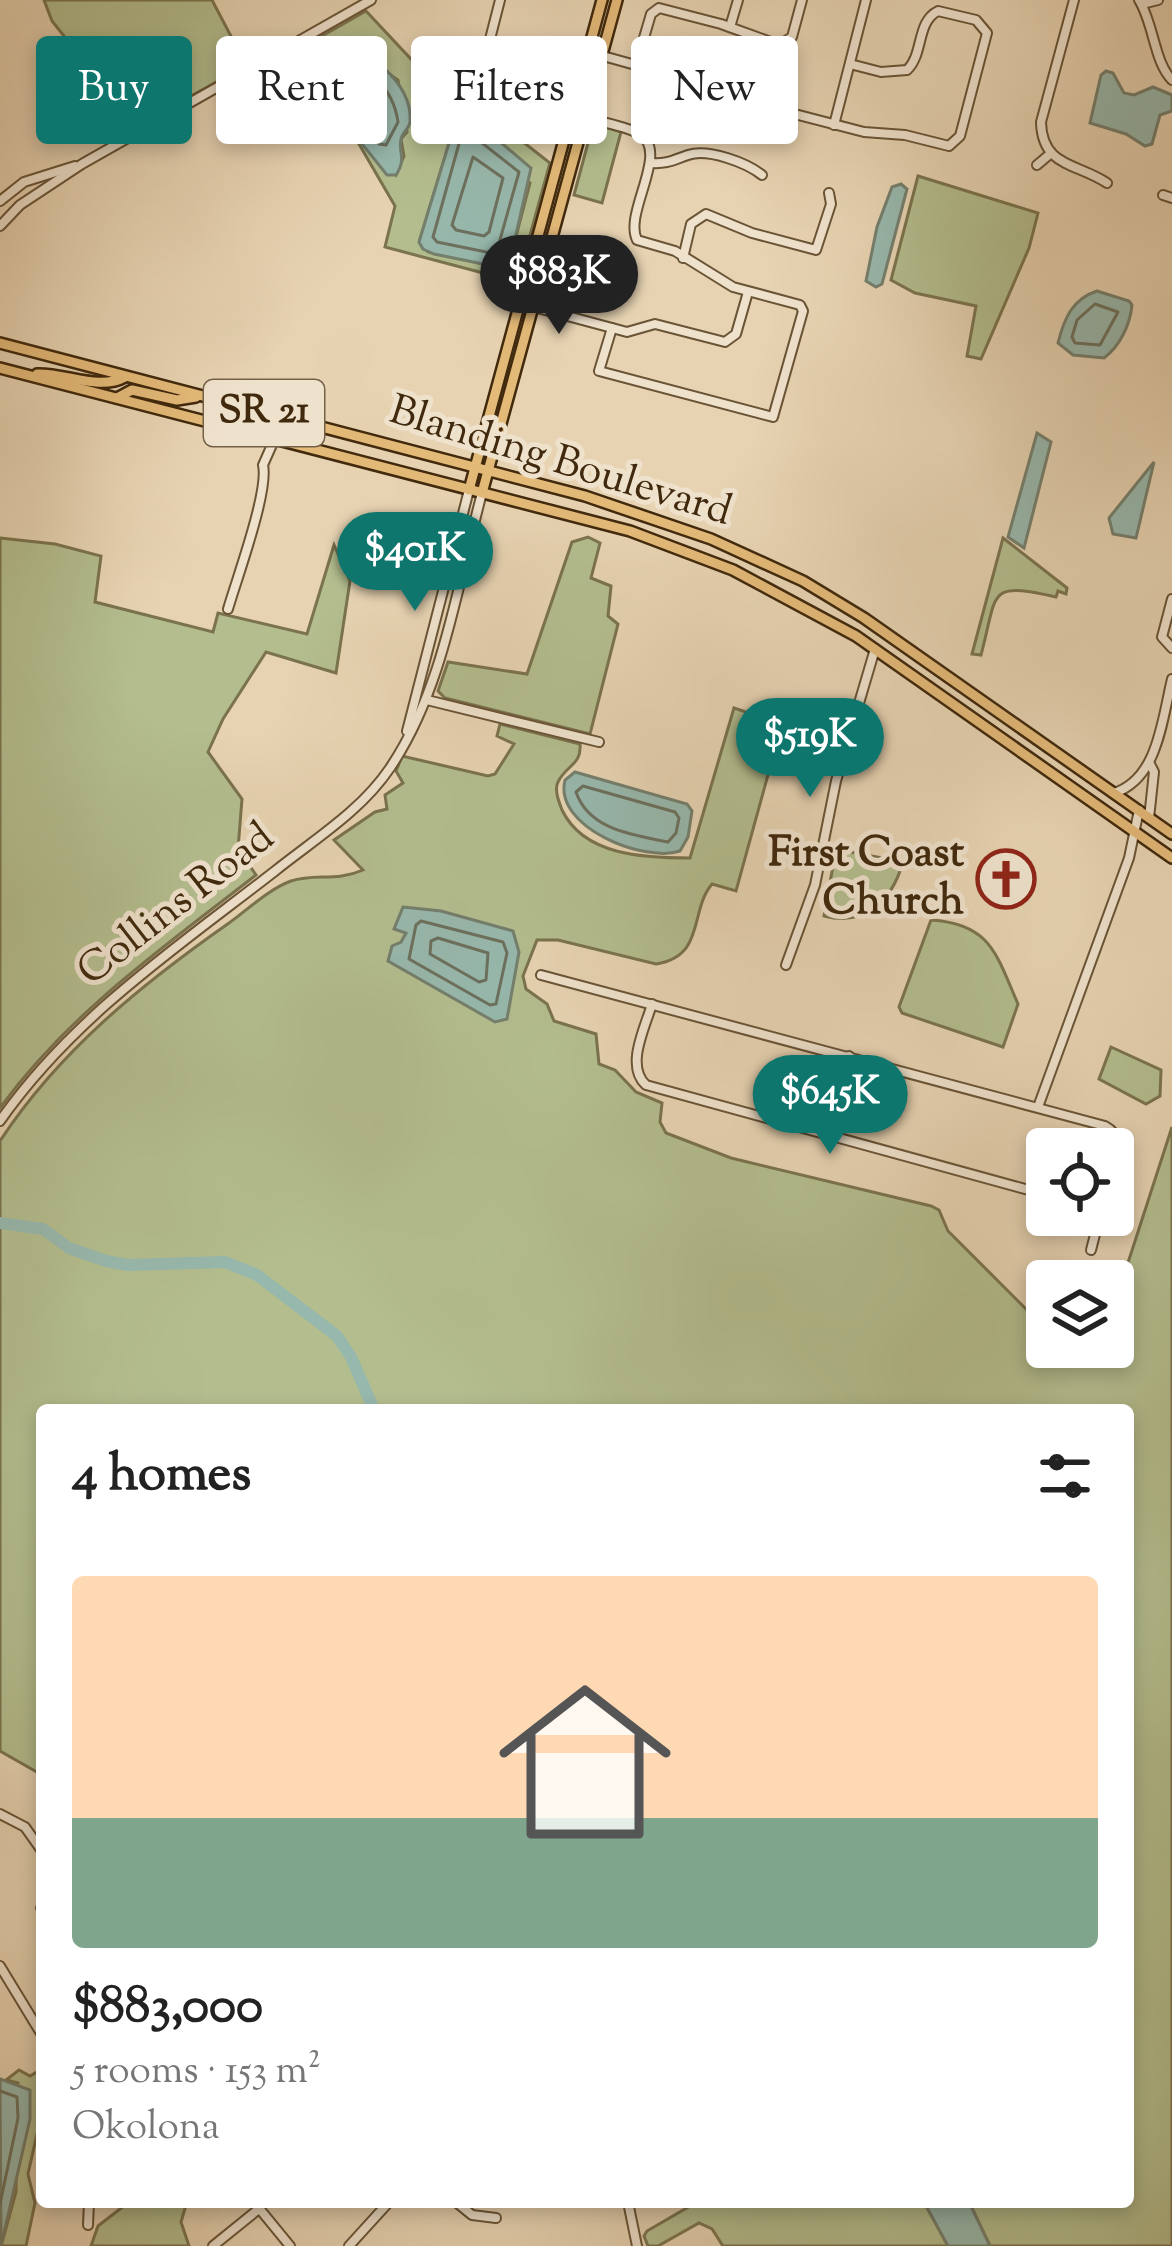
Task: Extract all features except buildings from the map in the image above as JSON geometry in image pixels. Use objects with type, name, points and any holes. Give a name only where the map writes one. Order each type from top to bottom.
[{"type":"main road","name":"Collins Road","points":[[593,36],[602,0]]},
{"type":"main road","name":"Collins Road","points":[[607,42],[616,0]]},
{"type":"main road","name":"Collins Road","points":[[476,491],[476,467],[564,144]]},
{"type":"main road","name":"Collins Road","points":[[476,491],[488,470],[579,144]]},
{"type":"main road","name":"Blanding Boulevard","points":[[0,343],[488,470],[662,520],[760,560],[832,598],[1172,834]]},
{"type":"main road","name":"Blanding Boulevard","points":[[0,368],[657,539],[756,580],[875,650],[1172,858]]},
{"type":"main road","points":[[25,374],[62,374],[107,384],[125,376]]},
{"type":"main road","points":[[117,398],[132,390],[177,400],[202,396]]},
{"type":"main road","points":[[657,539],[662,520]]},
{"type":"main road","points":[[822,615],[832,598]]},
{"type":"main road","points":[[975,719],[986,703]]},
{"type":"street","points":[[0,226],[20,205],[82,164],[370,0]]},
{"type":"street","points":[[491,36],[500,0]]},
{"type":"street","points":[[730,27],[738,0]]},
{"type":"street","points":[[645,36],[651,14],[659,8],[784,44],[794,33],[802,0]]},
{"type":"street","points":[[834,124],[866,0]]},
{"type":"street","points":[[1074,0],[1041,135],[1058,162],[1107,182]]},
{"type":"street","points":[[1158,0],[1140,2],[1155,32],[1161,65],[1172,80]]},
{"type":"street","points":[[798,115],[864,133],[954,144],[986,38],[982,23],[938,11],[926,20],[915,62],[907,70],[881,72],[850,64]]},
{"type":"street","points":[[607,125],[644,136],[652,163],[633,228],[637,239],[674,251],[717,280],[800,305],[803,310],[773,417],[599,371],[612,328]]},
{"type":"street","points":[[652,163],[670,164],[697,153],[752,166],[762,176]]},
{"type":"street","points":[[1036,165],[1050,154]]},
{"type":"street","points":[[0,200],[42,174],[82,164]]},
{"type":"street","points":[[682,258],[692,224],[706,214],[816,250],[831,205],[830,193]]},
{"type":"street","points":[[519,303],[627,332],[656,324],[729,342],[736,334],[748,292]]},
{"type":"street","points":[[228,609],[266,472],[262,465],[275,438]]},
{"type":"street","name":"Collins Road","points":[[0,1121],[42,1066],[89,1017],[347,814],[382,778],[427,700],[476,491]]},
{"type":"street","name":"Collins Road","points":[[401,749],[476,491]]},
{"type":"street","points":[[1172,599],[1162,637],[1172,648]]},
{"type":"street","points":[[786,965],[815,885],[836,781],[875,650]]},
{"type":"street","points":[[1114,793],[1129,788],[1150,764],[1172,679]]},
{"type":"street","points":[[427,700],[599,742]]},
{"type":"street","points":[[1038,1107],[1144,814],[1154,772],[1150,764]]},
{"type":"street","points":[[542,975],[1107,1128]]},
{"type":"street","points":[[652,1004],[635,1066],[637,1077],[650,1086],[1026,1189]]},
{"type":"street","points":[[827,1134],[849,1056]]},
{"type":"street","points":[[1091,1250],[1095,1236]]},
{"type":"street","points":[[0,1814],[25,1827],[36,1843]]},
{"type":"street","points":[[0,1966],[36,2026]]},
{"type":"street","points":[[88,2224],[89,2208]]},
{"type":"street","points":[[213,2246],[254,2208]]},
{"type":"street","points":[[259,2208],[290,2246]]},
{"type":"street","points":[[350,2246],[383,2208]]},
{"type":"street","points":[[463,2208],[472,2215],[496,2218]]},
{"type":"street","points":[[629,2208],[637,2246]]},
{"type":"green space","points":[[44,0],[212,0],[231,36],[216,36],[216,82],[192,95],[192,36],[64,36]]},
{"type":"green space","points":[[366,11],[411,59],[411,144],[449,144],[420,239],[428,252],[503,268],[512,252],[530,183],[487,144],[526,144],[550,163],[517,282],[385,247],[395,206],[359,144],[366,144],[396,175],[404,156],[401,139],[407,132],[398,80],[387,72],[387,36],[322,36]]},
{"type":"green space","points":[[607,127],[621,132],[602,203],[574,195],[588,144],[607,144]]},
{"type":"green space","points":[[918,176],[1038,213],[1029,248],[981,359],[967,356],[976,306],[915,293],[891,280]]},
{"type":"green space","points":[[588,537],[600,543],[591,578],[611,586],[608,616],[618,624],[590,734],[445,698],[438,691],[448,662],[527,674],[572,542]]},
{"type":"green space","points":[[0,538],[55,544],[101,556],[95,602],[213,632],[218,613],[307,634],[334,545],[350,581],[336,673],[266,652],[208,752],[242,799],[238,849],[256,875],[87,1012],[0,1108]]},
{"type":"green space","points":[[1003,538],[1067,588],[1066,594],[1058,591],[1056,597],[1017,590],[999,596],[981,655],[972,654]]},
{"type":"green space","points":[[734,708],[782,724],[736,891],[712,884],[683,952],[656,964],[558,940],[537,940],[523,976],[526,989],[547,1004],[554,1021],[596,1034],[599,1064],[615,1070],[636,1092],[662,1103],[660,1122],[666,1133],[731,1158],[939,1210],[948,1231],[1026,1309],[1026,1368],[1134,1368],[1134,1260],[1129,1260],[1172,1127],[1172,2246],[990,2246],[972,2208],[1134,2208],[1134,1404],[36,1404],[36,1772],[0,1751],[0,1141],[23,1108],[104,1021],[266,894],[300,879],[363,870],[334,840],[387,809],[385,795],[403,783],[396,771],[402,756],[488,776],[495,774],[514,744],[497,736],[500,724],[580,744],[579,756],[558,782],[562,810],[585,837],[600,845],[654,857],[690,858]]},
{"type":"green space","points":[[840,850],[903,862],[884,899],[853,918],[824,916],[835,855]]},
{"type":"green space","points":[[931,920],[967,928],[997,957],[1018,1004],[1003,1047],[902,1013],[899,1007]]},
{"type":"green space","points":[[1111,1047],[1161,1070],[1160,1096],[1146,1104],[1099,1079]]},
{"type":"green space","points":[[19,2070],[30,2076],[36,2072],[36,2139],[28,2174],[35,2203],[26,2246],[1,2246],[16,2192],[18,2083],[6,2080]]},
{"type":"green space","points":[[121,2208],[185,2208],[181,2222],[189,2246],[91,2246],[98,2226]]},
{"type":"green space","points":[[687,2208],[927,2208],[948,2246],[723,2246],[712,2229],[699,2223],[658,2246],[648,2246],[647,2231]]},
{"type":"water","points":[[387,71],[404,93],[410,122],[401,139],[399,169],[396,175],[387,175],[362,144],[387,144]]},
{"type":"water","points":[[1113,73],[1124,93],[1134,95],[1153,87],[1172,95],[1172,111],[1160,115],[1152,144],[1145,146],[1126,134],[1090,123],[1101,75]]},
{"type":"water","points":[[449,144],[503,144],[531,168],[512,252],[503,268],[434,254],[419,242]]},
{"type":"water","points":[[901,184],[907,189],[882,284],[876,287],[866,281],[877,227],[892,187]]},
{"type":"water","points":[[1097,291],[1129,301],[1126,327],[1104,358],[1073,355],[1058,343],[1063,326],[1075,305]]},
{"type":"water","points":[[1037,433],[1051,442],[1024,548],[1008,537]]},
{"type":"water","points":[[1154,462],[1136,538],[1113,534],[1109,518]]},
{"type":"water","points":[[575,772],[687,804],[692,811],[688,837],[680,851],[645,852],[604,838],[587,826],[565,797],[565,780]]},
{"type":"water","points":[[403,907],[441,911],[513,931],[519,952],[507,1019],[495,1022],[388,961],[392,946],[406,933],[394,929]]},
{"type":"water","points":[[0,2079],[30,2090],[30,2119],[1,2246]]},
{"type":"water","points":[[927,2208],[972,2208],[990,2246],[948,2246]]},
{"type":"waterway","points":[[0,1223],[43,1229],[69,1248],[106,1261],[128,1265],[225,1262],[257,1275],[337,1336],[371,1404]]},
{"type":"place","name":"First Coast Church","points":[[1006,879]]}]
